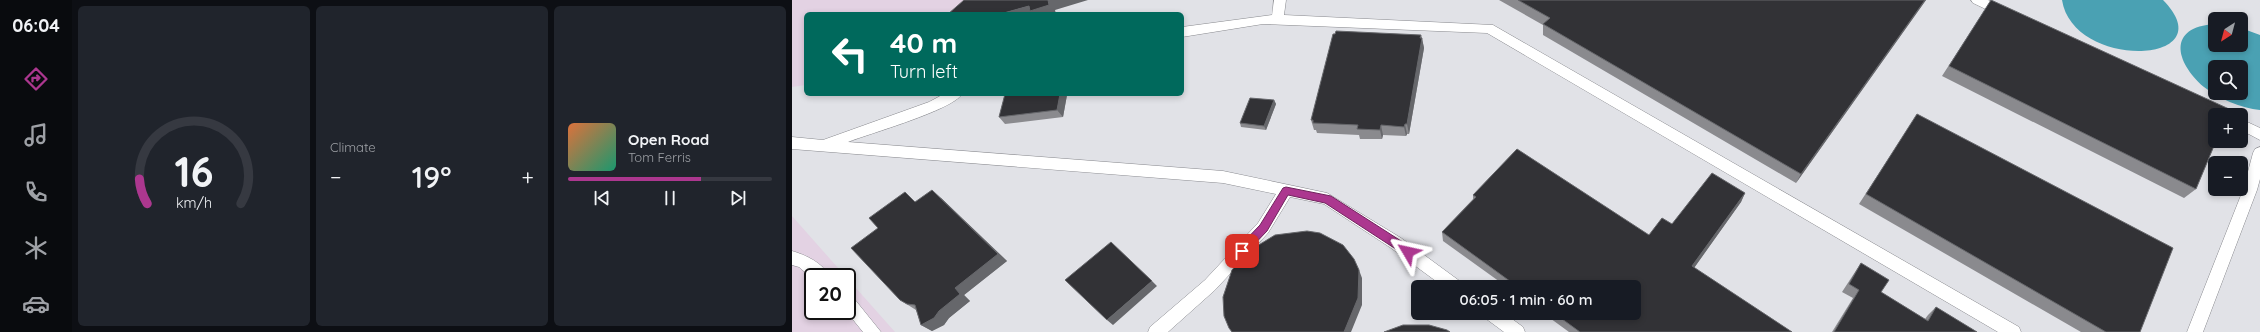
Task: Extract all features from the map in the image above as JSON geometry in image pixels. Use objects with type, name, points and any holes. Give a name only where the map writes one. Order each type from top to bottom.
[{"type":"lane","points":[[1277,19],[1280,0]]},
{"type":"lane","points":[[1976,0],[2019,20]]},
{"type":"lane","points":[[1184,32],[1263,19],[1489,28],[2013,332]]},
{"type":"lane","points":[[824,145],[934,106],[952,96]]},
{"type":"lane","points":[[2248,128],[2260,134]]},
{"type":"lane","points":[[792,142],[1223,178],[1327,199],[1396,243],[1446,280]]},
{"type":"lane","points":[[2195,332],[2250,190],[2260,153]]},
{"type":"lane","points":[[1156,332],[1210,285],[1263,228],[1286,191]]},
{"type":"lane","points":[[792,258],[803,261],[811,268]]},
{"type":"lane","points":[[856,312],[873,332]]},
{"type":"lane","points":[[1501,320],[1517,332]]},
{"type":"shaded area","points":[[792,0],[973,0],[961,12],[804,12],[804,85],[792,87]]},
{"type":"shaded area","points":[[792,216],[838,268],[804,268],[804,320],[856,320],[856,288],[895,332],[792,332]]},
{"type":"water","points":[[2062,0],[2163,0],[2177,22],[2176,37],[2162,47],[2141,51],[2116,48],[2091,39],[2072,23]]},
{"type":"water","points":[[2208,25],[2208,52],[2248,52],[2248,31],[2260,35],[2260,110],[2238,105],[2226,100],[2248,100],[2248,60],[2208,60],[2208,90],[2194,77],[2182,57],[2181,47],[2183,39],[2189,32]]},
{"type":"building","points":[[964,0],[1048,0],[1049,5],[1030,11],[1029,6],[1007,12],[950,12]]},
{"type":"building","points":[[1518,0],[1925,0],[1801,174],[1543,24],[1550,18]]},
{"type":"building","points":[[1991,0],[2227,108],[2208,108],[2208,148],[2213,148],[2210,156],[2208,156],[2208,160],[2196,189],[1949,66]]},
{"type":"building","points":[[1336,31],[1421,35],[1420,38],[1422,38],[1407,124],[1405,124],[1404,127],[1381,125],[1380,130],[1357,129],[1358,125],[1313,123],[1313,120],[1311,120],[1333,34],[1335,34]]},
{"type":"building","points":[[1004,96],[1060,96],[1057,110],[999,117]]},
{"type":"building","points":[[1250,98],[1274,100],[1264,126],[1240,123]]},
{"type":"building","points":[[1917,114],[2173,248],[2140,332],[2106,332],[1866,194]]},
{"type":"building","points":[[1517,149],[1649,235],[1662,218],[1672,224],[1712,173],[1745,193],[1692,266],[1792,332],[1580,332],[1564,320],[1641,320],[1641,280],[1508,280],[1442,232],[1476,197],[1473,195]]},
{"type":"building","points":[[932,190],[998,254],[955,288],[960,294],[939,311],[934,318],[921,325],[915,305],[907,304],[900,300],[851,248],[878,228],[869,218],[905,192],[915,202]]},
{"type":"building","points":[[1307,231],[1320,233],[1343,245],[1354,259],[1359,270],[1358,298],[1344,332],[1232,332],[1224,316],[1223,297],[1232,270],[1249,251],[1275,235]]},
{"type":"building","points":[[1111,242],[1152,281],[1107,320],[1065,280]]},
{"type":"building","points":[[1861,263],[1889,280],[1881,292],[1928,321],[1936,307],[1977,332],[1834,332],[1859,290],[1849,284]]},
{"type":"building","points":[[1403,325],[1429,325],[1450,332],[1384,332]]},
{"type":"route","points":[[1242,251],[1263,228],[1286,191],[1327,199],[1408,252]]}]
